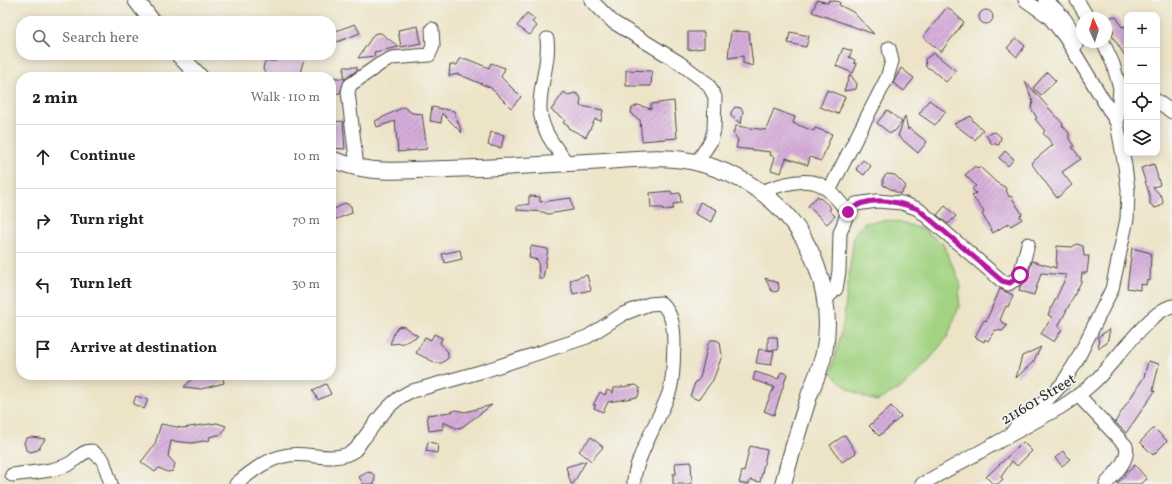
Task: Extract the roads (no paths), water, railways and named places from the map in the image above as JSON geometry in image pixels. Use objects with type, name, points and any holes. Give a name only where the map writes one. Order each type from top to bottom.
[{"type":"street","points":[[136,0],[148,16]]},
{"type":"street","points":[[591,0],[612,22],[680,63],[708,84],[715,97],[714,130],[711,140],[697,162]]},
{"type":"street","points":[[1011,434],[1021,420],[1047,400],[1063,383],[1077,360],[1112,289],[1127,219],[1128,190],[1125,166],[1116,123],[1065,37],[1049,17],[1025,0]]},
{"type":"street","points":[[1045,0],[1060,12],[1066,20],[1075,40],[1078,57]]},
{"type":"street","points":[[1077,0],[1084,12]]},
{"type":"street","points":[[357,167],[348,92],[350,85],[380,64],[392,58],[429,55],[433,46],[432,28]]},
{"type":"street","points":[[547,39],[548,55],[540,108],[543,122],[552,144],[567,163]]},
{"type":"street","points":[[829,191],[887,78],[892,61],[889,48]]},
{"type":"street","points":[[1106,48],[1123,81],[1120,88],[1116,123]]},
{"type":"street","points":[[184,60],[195,72]]},
{"type":"street","points":[[1160,103],[1172,112]]},
{"type":"street","points":[[336,161],[357,167],[391,170],[476,168],[670,159],[697,162],[726,171],[748,182],[776,204],[796,226],[815,258],[823,282],[826,324],[824,353],[793,446],[783,484]]},
{"type":"street","points":[[761,192],[780,184],[798,182],[818,183],[829,191],[848,212]]},
{"type":"street","points":[[824,301],[836,289],[839,271],[840,233],[848,212],[856,204],[877,200],[902,203],[918,209],[1002,281],[1008,284],[1020,275],[1028,244]]},
{"type":"street","points":[[236,484],[255,469],[273,459],[290,455],[339,456],[355,450],[386,411],[399,397],[408,392],[487,370],[587,337],[623,314],[649,304],[661,303],[668,309],[674,329],[673,362],[669,391],[659,418],[635,469],[634,484]]},
{"type":"street","name":"211601 Street","points":[[922,484],[1061,407],[1078,395],[1093,383],[1149,322],[1167,307],[1172,306]]},
{"type":"street","points":[[1078,395],[1126,446],[1126,455],[1119,468],[1106,484]]},
{"type":"street","points":[[12,475],[59,467],[71,462],[84,452],[92,451],[103,460],[111,484]]}]
